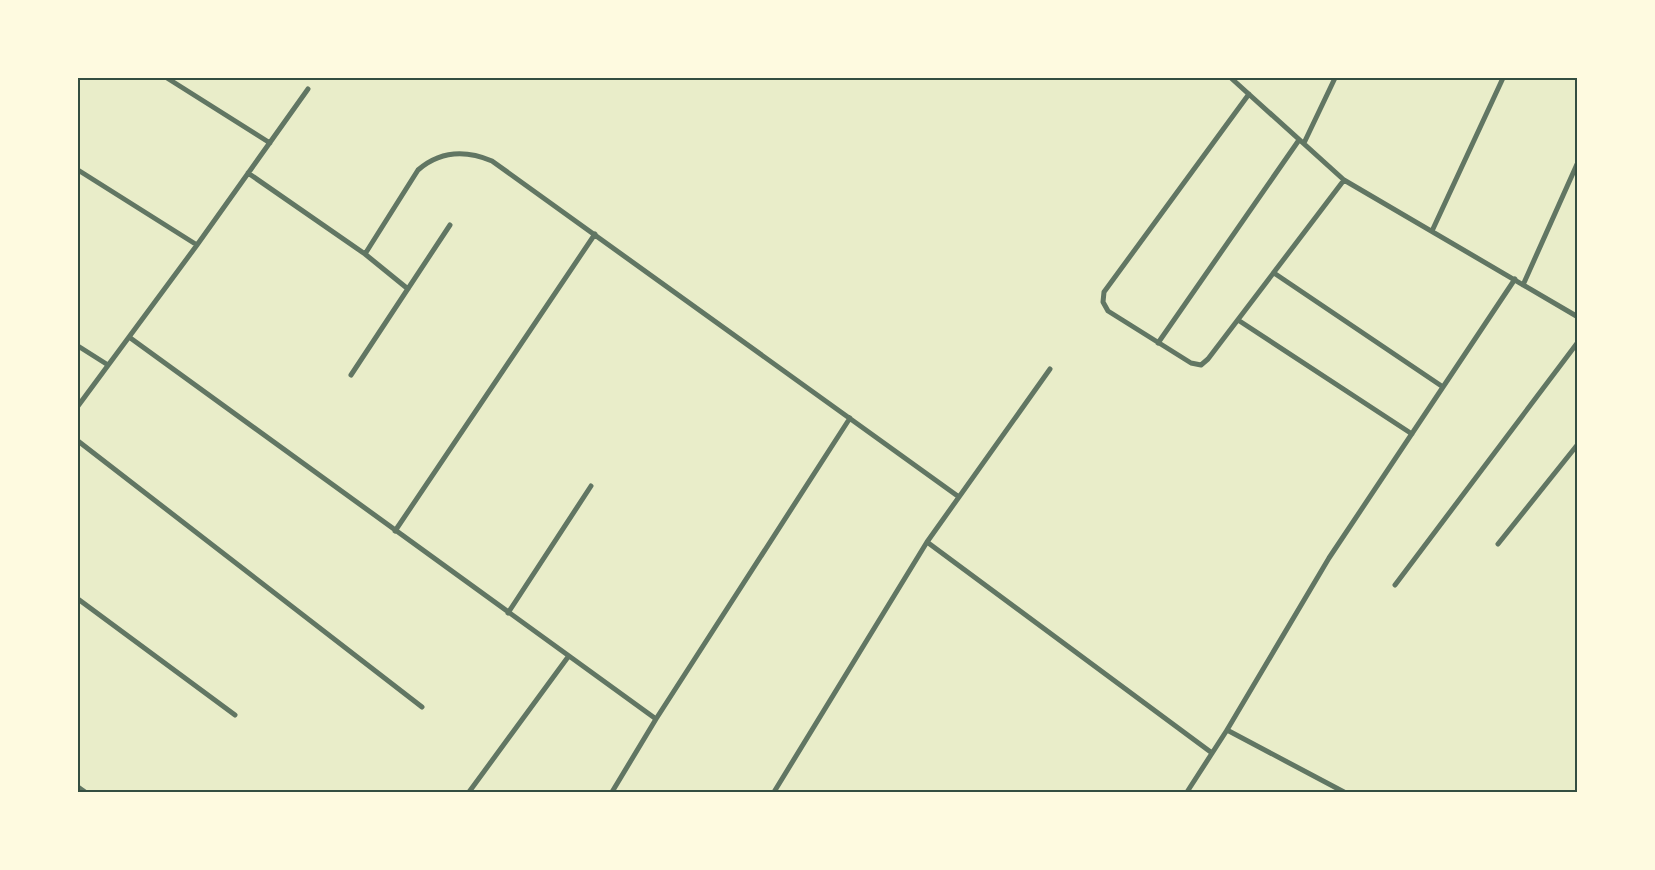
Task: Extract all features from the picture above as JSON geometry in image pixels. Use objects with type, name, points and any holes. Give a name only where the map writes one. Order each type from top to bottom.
[{"type":"street","points":[[167,78],[270,143]]},
{"type":"street","points":[[1231,78],[1344,180],[1578,317]]},
{"type":"street","points":[[1158,343],[1301,142],[1335,78]]},
{"type":"street","points":[[1432,231],[1503,78]]},
{"type":"street","points":[[78,406],[197,245],[308,89]]},
{"type":"street","points":[[1249,94],[1104,292],[1103,302],[1108,311],[1191,363],[1200,365],[1208,359],[1344,180]]},
{"type":"street","points":[[365,254],[418,170],[429,160],[461,153],[478,155],[492,161],[595,234],[959,497]]},
{"type":"street","points":[[1523,285],[1578,162]]},
{"type":"street","points":[[78,170],[197,245]]},
{"type":"street","points":[[248,173],[365,254],[408,289]]},
{"type":"street","points":[[351,375],[450,225]]},
{"type":"street","points":[[395,531],[595,234]]},
{"type":"street","points":[[1274,273],[1443,387]]},
{"type":"street","points":[[1187,792],[1227,730],[1329,558],[1515,279]]},
{"type":"street","points":[[1238,320],[1412,434]]},
{"type":"street","points":[[129,337],[656,719]]},
{"type":"street","points":[[1395,585],[1578,342]]},
{"type":"street","points":[[78,346],[108,366]]},
{"type":"street","points":[[774,792],[927,542],[1050,369]]},
{"type":"street","points":[[612,792],[656,719],[850,418]]},
{"type":"street","points":[[78,441],[422,707]]},
{"type":"street","points":[[1498,544],[1578,444]]},
{"type":"street","points":[[508,613],[591,486]]},
{"type":"street","points":[[927,542],[1212,753]]},
{"type":"street","points":[[78,599],[235,715]]},
{"type":"street","points":[[469,792],[568,657]]},
{"type":"street","points":[[1227,730],[1344,792]]},
{"type":"street","points":[[78,787],[85,792]]}]
